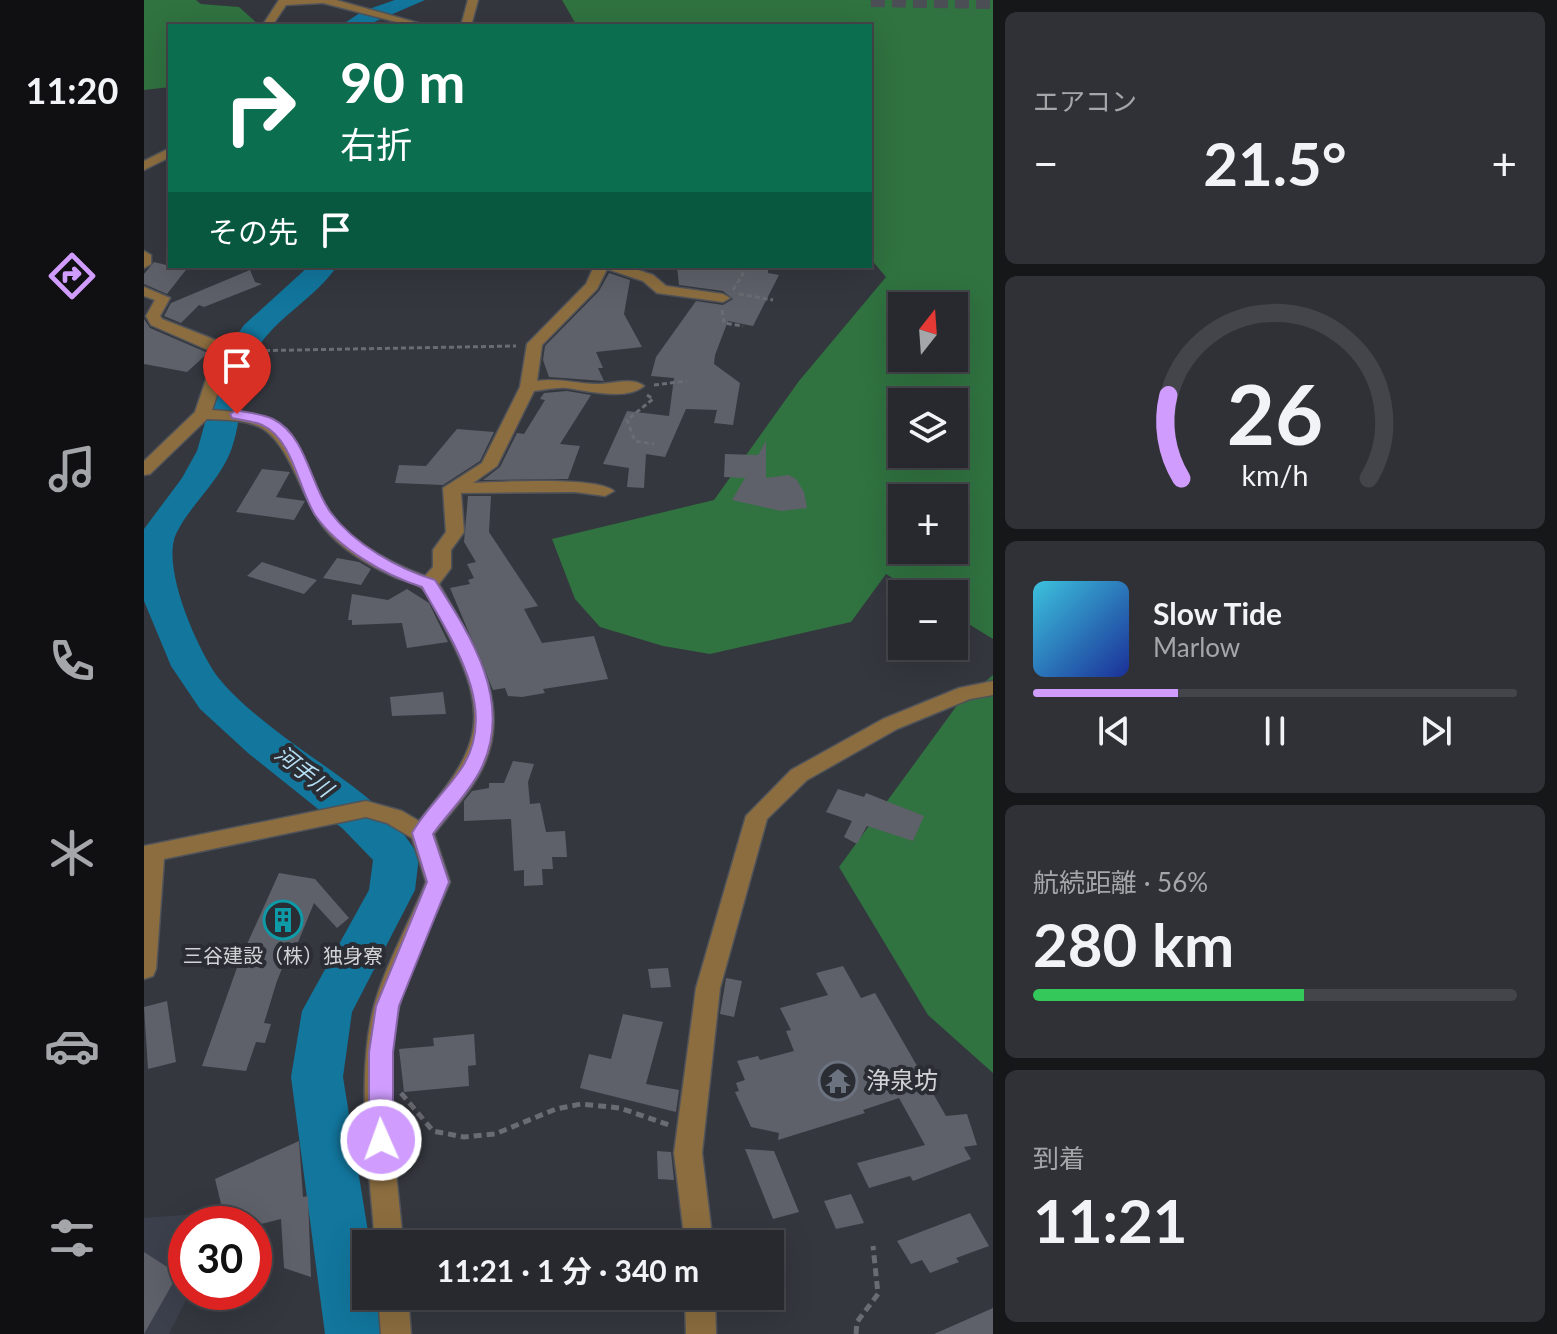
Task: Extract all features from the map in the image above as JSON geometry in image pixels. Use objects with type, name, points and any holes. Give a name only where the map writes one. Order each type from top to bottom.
[{"type":"street","points":[[268,24],[283,1],[324,0],[416,24]]},
{"type":"street","points":[[467,24],[473,0]]},
{"type":"street","points":[[144,166],[168,153]]},
{"type":"street","points":[[144,255],[144,264]]},
{"type":"street","points":[[452,488],[489,466],[528,387],[534,348],[592,286],[600,268]]},
{"type":"street","points":[[618,268],[648,278],[662,290],[723,298]]},
{"type":"street","points":[[144,291],[163,298],[153,316],[156,322],[218,346],[223,353],[209,414],[144,470]]},
{"type":"street","points":[[528,387],[564,383],[593,389],[636,386]]},
{"type":"street","points":[[209,414],[237,414],[267,421],[284,434],[322,513],[344,539],[413,579],[429,584],[470,656],[482,688],[484,738],[472,769],[422,833]]},
{"type":"street","points":[[452,488],[575,487],[605,491]]},
{"type":"street","points":[[429,584],[442,568],[442,550],[455,532],[452,488]]},
{"type":"street","points":[[697,1230],[688,1153],[708,988],[757,816],[799,775],[890,724],[966,693],[993,688]]},
{"type":"street","points":[[144,969],[148,854],[366,809],[394,817],[422,833],[438,882],[387,1006],[380,1070],[379,1114],[388,1230]]},
{"type":"street","points":[[394,1310],[396,1334]]},
{"type":"street","points":[[700,1310],[701,1334]]},
{"type":"path","points":[[738,268],[743,274],[735,290],[729,292],[773,300]]},
{"type":"path","points":[[723,298],[724,323],[743,326]]},
{"type":"path","points":[[247,351],[534,348]]},
{"type":"path","points":[[636,386],[687,381]]},
{"type":"path","points":[[636,386],[653,399],[627,420],[629,429],[635,441],[654,444]]},
{"type":"path","points":[[380,1070],[433,1131],[471,1137],[511,1128],[567,1106],[587,1104],[642,1114],[673,1127],[688,1153]]},
{"type":"path","points":[[856,1334],[857,1322],[878,1294],[873,1246]]},
{"type":"shaded area","points":[[168,1216],[168,1310],[181,1310],[169,1334],[144,1334],[144,1218]]},
{"type":"green space","points":[[144,0],[196,0],[201,4],[239,7],[258,24],[168,24],[168,87],[144,90]]},
{"type":"green space","points":[[562,0],[993,0],[993,639],[968,624],[968,580],[896,580],[886,574],[851,622],[710,654],[663,646],[600,627],[575,599],[552,539],[714,500],[799,381],[886,277],[872,260],[872,24],[576,24]]},
{"type":"green space","points":[[993,675],[993,1073],[928,1015],[839,867],[958,704]]},
{"type":"building","points":[[154,262],[168,268],[187,268],[167,294],[144,284],[144,274]]},
{"type":"building","points":[[677,268],[768,270],[768,273],[779,275],[753,326],[728,321],[715,355],[714,364],[740,383],[733,425],[714,423],[717,410],[686,409],[665,457],[646,454],[644,488],[627,487],[629,468],[603,464],[627,411],[669,416],[674,378],[651,376],[656,357],[696,301],[723,305],[733,299],[723,291],[679,285]]},
{"type":"building","points":[[250,270],[255,282],[262,284],[204,307],[199,305],[181,323],[164,316],[171,303]]},
{"type":"building","points":[[609,273],[630,280],[624,314],[642,347],[596,352],[603,368],[598,368],[604,381],[549,377],[543,360],[545,346],[599,291]]},
{"type":"building","points":[[144,319],[150,328],[208,353],[187,372],[144,364]]},
{"type":"building","points":[[567,391],[591,395],[560,444],[580,446],[568,479],[483,480],[500,467],[517,433],[524,434],[545,400],[540,399],[544,393]]},
{"type":"building","points":[[457,429],[494,432],[480,461],[443,485],[395,483],[399,465],[426,466]]},
{"type":"building","points":[[766,441],[766,478],[789,475],[796,479],[804,492],[807,508],[781,511],[732,500],[745,478],[724,477],[725,454],[758,455]]},
{"type":"building","points":[[262,469],[290,472],[276,497],[305,501],[294,520],[236,512]]},
{"type":"building","points":[[468,496],[491,496],[489,532],[538,606],[524,609],[542,643],[594,636],[608,679],[543,689],[545,693],[522,697],[508,696],[505,688],[493,690],[450,588],[470,584],[468,580],[474,578],[467,564],[476,562],[464,542]]},
{"type":"building","points":[[337,558],[359,562],[371,569],[361,585],[323,578]]},
{"type":"building","points":[[262,562],[317,580],[304,594],[247,576]]},
{"type":"building","points":[[407,589],[429,603],[448,642],[407,648],[402,623],[352,625],[352,620],[348,620],[352,594],[388,600]]},
{"type":"building","points":[[443,692],[446,714],[392,716],[390,697]]},
{"type":"building","points":[[513,761],[534,764],[528,782],[530,804],[540,803],[546,832],[565,831],[567,857],[552,857],[553,869],[542,869],[543,885],[524,886],[524,870],[514,871],[511,819],[464,821],[464,801],[472,791],[489,788],[489,783],[504,783]]},
{"type":"building","points":[[838,789],[864,797],[866,793],[924,816],[913,841],[867,826],[857,844],[844,837],[852,821],[826,812]]},
{"type":"building","points":[[279,873],[315,879],[349,918],[337,928],[314,903],[292,957],[287,956],[277,981],[264,1023],[271,1024],[265,1043],[256,1042],[246,1071],[202,1066],[239,962]]},
{"type":"building","points":[[843,966],[861,998],[875,993],[946,1116],[967,1114],[977,1145],[964,1147],[971,1159],[913,1181],[910,1176],[869,1188],[857,1163],[925,1145],[899,1098],[863,1110],[865,1113],[778,1140],[779,1133],[751,1127],[735,1092],[739,1091],[736,1083],[745,1080],[737,1061],[758,1056],[760,1060],[794,1051],[786,1031],[791,1030],[780,1008],[828,995],[816,973]]},
{"type":"building","points":[[668,968],[671,987],[651,988],[648,969]]},
{"type":"building","points":[[726,978],[742,981],[734,1017],[720,1014]]},
{"type":"building","points":[[167,1001],[176,1062],[148,1069],[144,1007]]},
{"type":"building","points":[[623,1014],[663,1022],[646,1084],[679,1090],[676,1112],[580,1088],[589,1054],[611,1059]]},
{"type":"building","points":[[474,1034],[476,1065],[468,1066],[469,1086],[404,1092],[399,1049],[434,1046],[433,1038]]},
{"type":"building","points":[[299,1141],[303,1197],[308,1196],[311,1277],[284,1268],[281,1219],[272,1221],[272,1206],[222,1206],[215,1179]]},
{"type":"building","points":[[745,1149],[774,1151],[799,1212],[773,1219]]},
{"type":"building","points":[[657,1151],[671,1152],[674,1180],[658,1179]]},
{"type":"building","points":[[851,1194],[864,1223],[836,1229],[824,1201]]},
{"type":"building","points":[[970,1213],[989,1246],[956,1258],[959,1262],[930,1273],[922,1260],[911,1264],[897,1241]]},
{"type":"building","points":[[144,1252],[168,1268],[168,1292],[144,1334]]},
{"type":"building","points":[[993,1308],[993,1334],[934,1334]]},
{"type":"waterway","name":"河手川","points":[[354,24],[370,15],[415,0]]},
{"type":"waterway","name":"河手川","points":[[322,268],[306,287],[264,322],[240,352],[214,451],[195,485],[157,536],[155,553],[156,574],[170,621],[191,666],[214,699],[250,732],[368,826],[396,857],[392,890],[327,1011],[317,1077],[355,1334]]},
{"type":"tunnel","points":[[871,0],[993,2]]},
{"type":"place","name":"三谷建設（株）独身寮","points":[[283,920]]},
{"type":"place","name":"浄泉坊","points":[[838,1081]]},
{"type":"route","points":[[237,414],[267,421],[284,434],[322,513],[344,539],[413,579],[429,584],[470,656],[482,688],[484,738],[472,769],[422,833],[438,882],[387,1006],[381,1052],[381,1140]]}]
